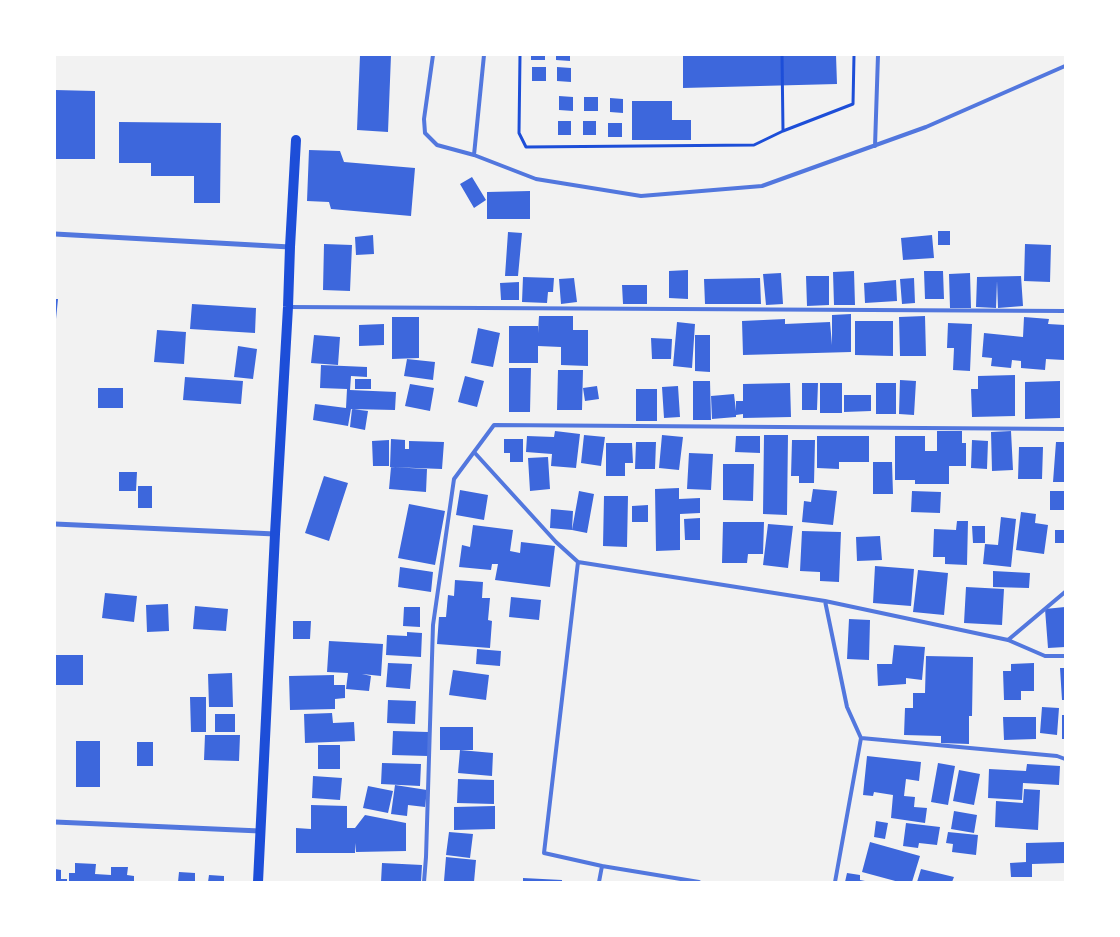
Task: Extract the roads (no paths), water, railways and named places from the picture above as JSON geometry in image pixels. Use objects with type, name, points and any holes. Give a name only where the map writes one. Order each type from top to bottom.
[{"type":"main road","points":[[258,882],[296,140]]},
{"type":"street","points":[[55,234],[290,247]]},
{"type":"street","points":[[55,524],[275,534]]},
{"type":"street","points":[[55,822],[260,831]]},
{"type":"lane","points":[[433,55],[424,120],[425,133],[437,145],[474,156],[536,180],[642,196],[762,186],[926,127],[1065,66]]},
{"type":"lane","points":[[474,156],[484,55]]},
{"type":"lane","points":[[875,146],[878,55]]},
{"type":"lane","points":[[288,307],[1065,311]]},
{"type":"lane","points":[[424,882],[427,838],[432,625],[454,479],[494,425],[1065,429]]},
{"type":"lane","points":[[474,452],[556,542],[578,562],[825,601],[1008,640],[1045,656],[1065,656]]},
{"type":"lane","points":[[578,562],[544,853],[602,866],[700,882]]},
{"type":"lane","points":[[1008,640],[1065,592]]},
{"type":"lane","points":[[825,601],[848,707],[861,738],[835,882]]},
{"type":"lane","points":[[861,738],[1057,756],[1065,759]]},
{"type":"lane","points":[[598,882],[602,866]]}]
